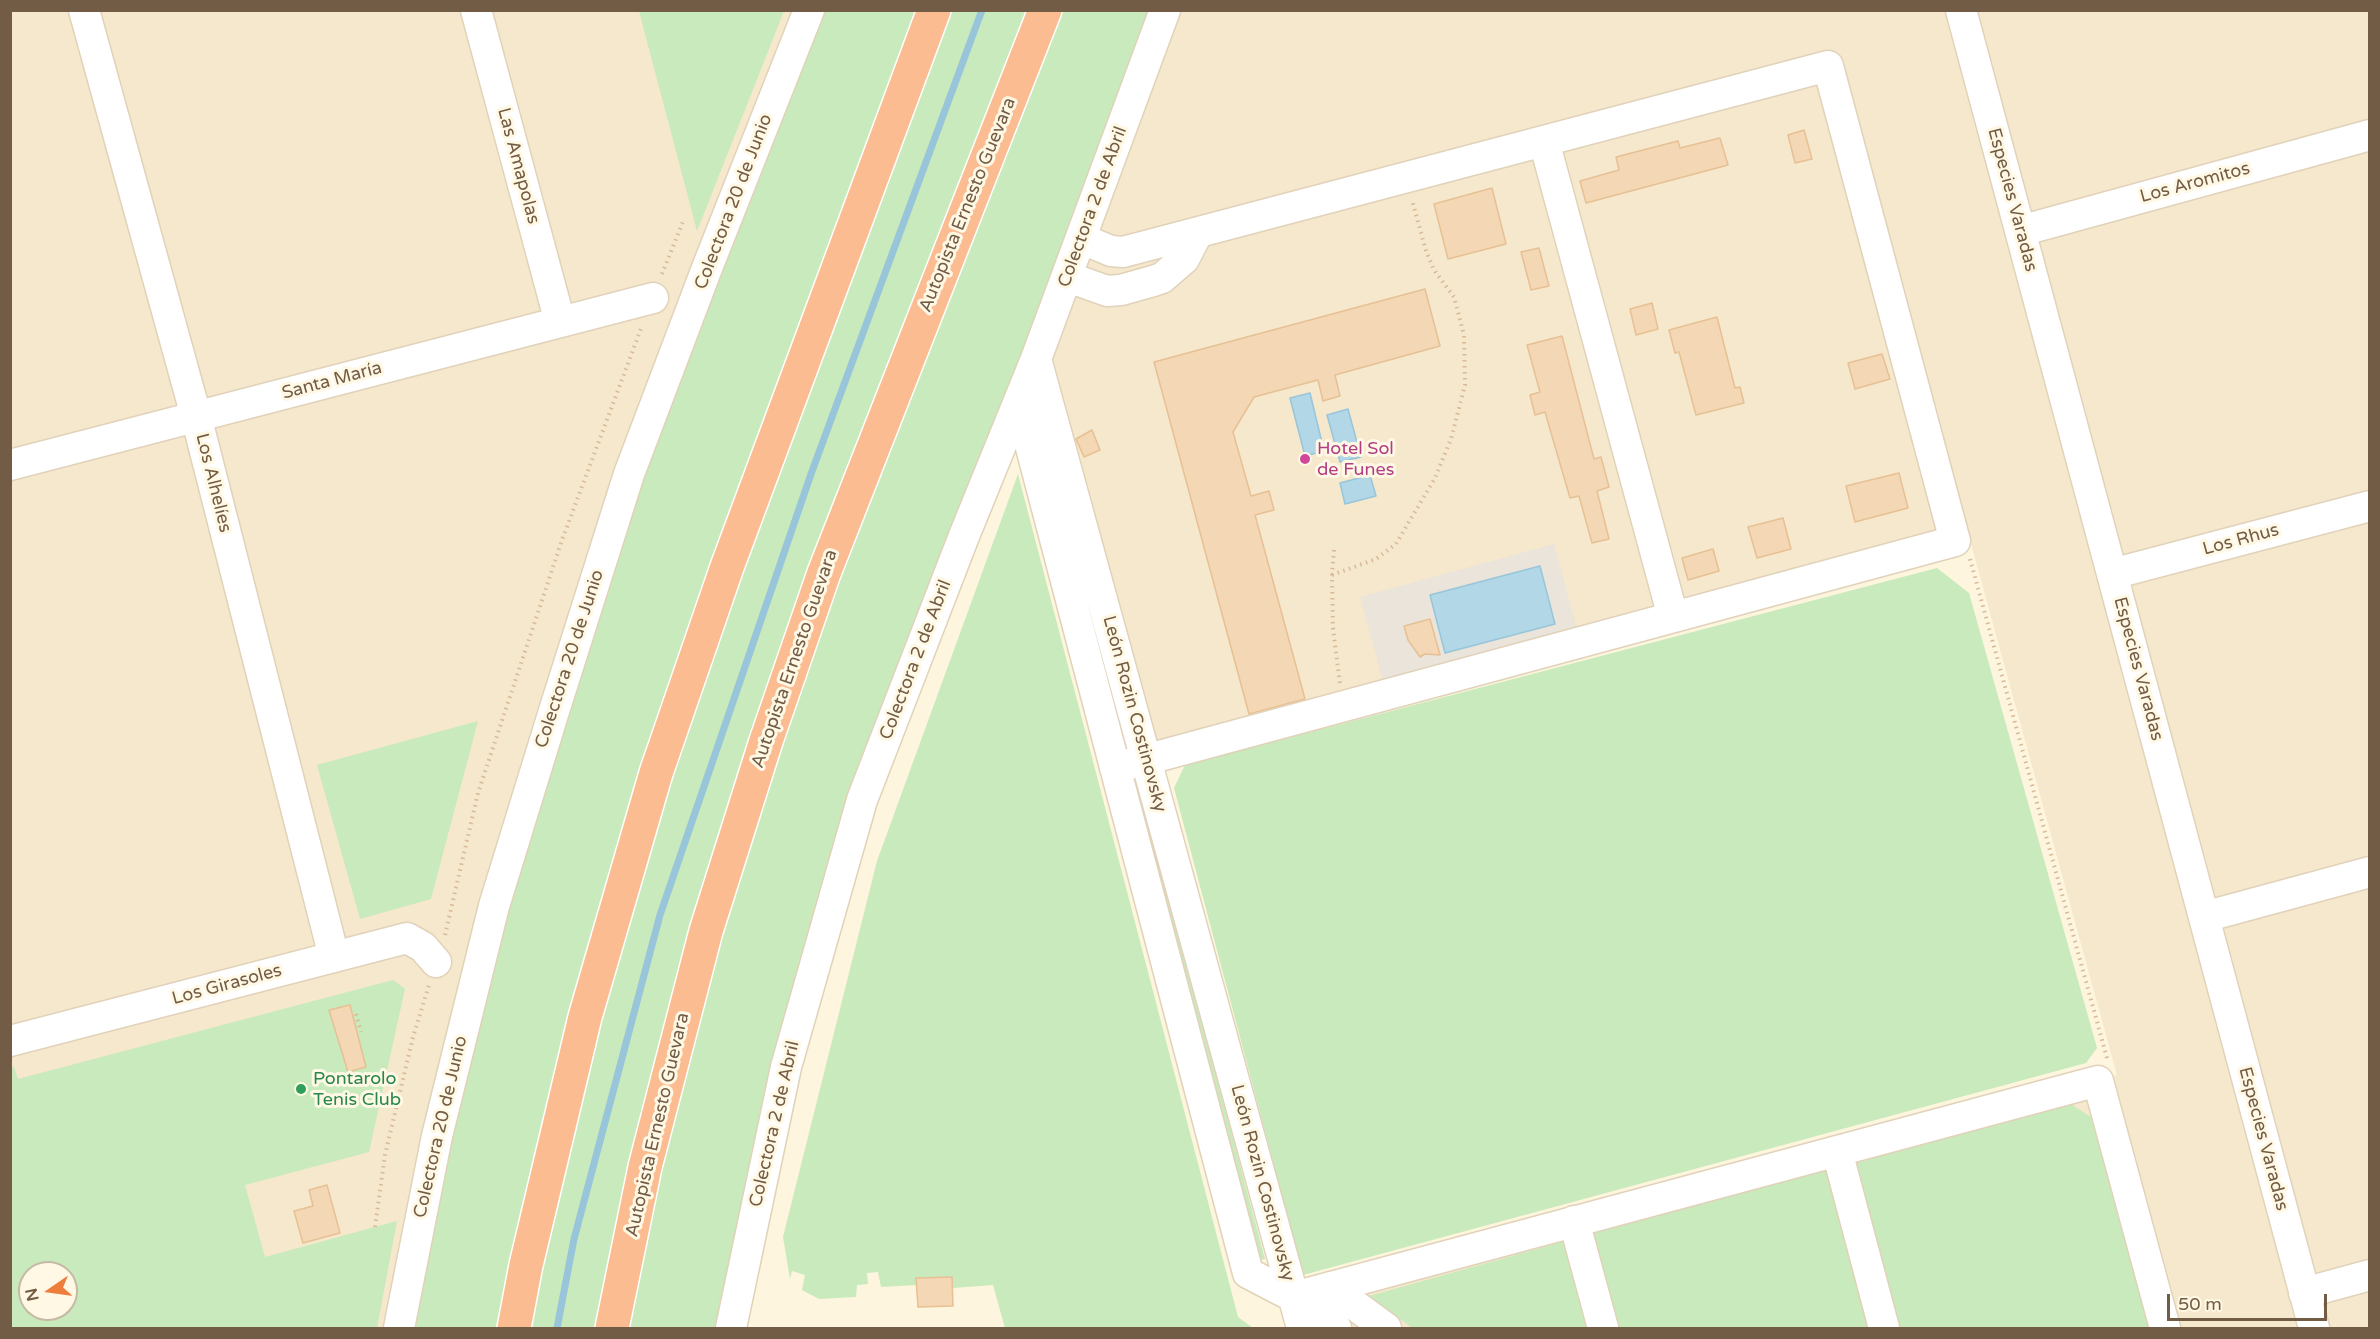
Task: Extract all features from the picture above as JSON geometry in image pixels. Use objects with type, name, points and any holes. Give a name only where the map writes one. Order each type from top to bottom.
[{"type":"highway","points":[[514,1329],[526,1265],[585,1017],[657,773],[727,567],[934,10]]},
{"type":"highway","name":"Autopista Ernesto Guevara","points":[[612,1329],[645,1167],[703,942],[766,741],[824,573],[1045,10]]},
{"type":"street","name":"Los Alhelíes","points":[[84,10],[196,416],[334,957]]},
{"type":"street","name":"Las Amapolas","points":[[476,10],[560,322]]},
{"type":"street","name":"Colectora 20 de Junio","points":[[399,1329],[436,1136],[494,906],[554,711],[629,474],[809,10]]},
{"type":"street","name":"Colectora 2 de Abril","points":[[731,1329],[786,1067],[862,800],[964,536],[1068,277],[1165,10]]},
{"type":"street","name":"Especies Varadas","points":[[1961,10],[2314,1329]]},
{"type":"street","points":[[1082,239],[1116,252],[1191,247],[1406,177],[1828,66],[1955,541],[1115,768]]},
{"type":"street","name":"Los Aromitos","points":[[2020,231],[2370,135]]},
{"type":"street","points":[[1544,141],[1673,617]]},
{"type":"street","points":[[1068,277],[1107,291],[1121,290],[1162,278],[1191,247]]},
{"type":"street","name":"Santa María","points":[[10,465],[653,298]]},
{"type":"street","name":"León Rozin Costinovsky","points":[[1036,359],[1294,1297]]},
{"type":"street","name":"León Rozin Costinovsky","points":[[1019,402],[1248,1273],[1294,1297]]},
{"type":"street","name":"Los Rhus","points":[[2112,574],[2370,506]]},
{"type":"street","points":[[2204,917],[2367,871]]},
{"type":"street","name":"Los Girasoles","points":[[10,1041],[407,938],[423,947],[436,962]]},
{"type":"street","points":[[1294,1297],[2098,1081],[2165,1329]]},
{"type":"street","points":[[1837,1151],[1884,1329]]},
{"type":"street","points":[[1574,1221],[1603,1329]]},
{"type":"street","points":[[2304,1293],[2370,1275]]},
{"type":"street","points":[[1330,1287],[1386,1329]]},
{"type":"street","points":[[1294,1297],[1302,1329]]},
{"type":"street","points":[[1294,1297],[1336,1329]]},
{"type":"path","points":[[1332,575],[1377,559],[1396,544],[1435,478],[1450,439],[1465,385],[1464,335],[1454,297],[1434,270],[1426,251],[1406,177]]},
{"type":"path","points":[[375,1227],[387,1146],[412,1037],[447,928],[478,793],[562,540],[684,219]]},
{"type":"path","points":[[1955,541],[1969,557],[2108,1057],[2098,1081]]},
{"type":"path","points":[[1334,550],[1333,628],[1343,706]]},
{"type":"path","points":[[356,1014],[361,1032]]},
{"type":"shaded area","points":[[10,11],[809,11],[399,1328],[11,1328]]},
{"type":"shaded area","points":[[1165,11],[2369,11],[2369,1328],[1302,1328],[1294,1297],[2117,1075],[1970,540],[1955,541],[1146,759],[1036,359]]},
{"type":"shaded area","points":[[1554,544],[1577,629],[1383,681],[1360,597]]},
{"type":"green space","points":[[639,11],[784,11],[697,231],[682,174]]},
{"type":"green space","points":[[809,11],[1165,11],[862,800],[731,1328],[399,1328],[554,711]]},
{"type":"green space","points":[[1018,474],[1238,1317],[1253,1328],[1005,1328],[993,1285],[953,1288],[952,1277],[917,1278],[917,1285],[881,1287],[878,1272],[867,1273],[868,1284],[857,1285],[856,1297],[819,1299],[802,1290],[805,1275],[792,1271],[790,1279],[783,1237],[877,861]]},
{"type":"green space","points":[[1937,568],[1969,593],[2097,1048],[2086,1063],[1303,1275],[1174,788],[1185,765]]},
{"type":"green space","points":[[478,721],[431,899],[360,919],[317,765]]},
{"type":"green space","points":[[1145,807],[1265,1259],[1257,1261],[1136,809]]},
{"type":"green space","points":[[393,980],[405,989],[369,1152],[245,1185],[265,1257],[397,1221],[377,1328],[11,1328],[11,1068],[14,1067],[18,1079]]},
{"type":"green space","points":[[2066,1101],[2094,1119],[2150,1328],[1412,1328],[1369,1296]]},
{"type":"water","points":[[1310,393],[1324,451],[1305,456],[1290,398]]},
{"type":"water","points":[[1348,409],[1361,457],[1340,462],[1327,415]]},
{"type":"water","points":[[1370,475],[1376,496],[1345,504],[1340,483]]},
{"type":"water","points":[[1540,566],[1555,624],[1445,653],[1430,595]]},
{"type":"building","points":[[1804,130],[1812,159],[1795,163],[1788,135]]},
{"type":"building","points":[[1720,138],[1728,165],[1586,203],[1580,181],[1619,170],[1616,157],[1678,141],[1680,148]]},
{"type":"building","points":[[1492,188],[1506,244],[1448,259],[1434,204]]},
{"type":"building","points":[[1539,248],[1549,286],[1531,290],[1521,252]]},
{"type":"building","points":[[1425,289],[1440,346],[1335,375],[1340,396],[1323,401],[1318,380],[1254,397],[1233,432],[1251,496],[1269,491],[1274,510],[1255,515],[1305,699],[1249,714],[1154,362]]},
{"type":"building","points":[[1652,303],[1658,329],[1636,335],[1630,309]]},
{"type":"building","points":[[1717,317],[1735,388],[1740,387],[1744,403],[1696,415],[1679,352],[1675,353],[1669,330]]},
{"type":"building","points":[[1562,336],[1594,459],[1601,457],[1609,487],[1597,491],[1609,539],[1592,543],[1579,496],[1570,498],[1545,412],[1535,415],[1530,395],[1540,392],[1527,345]]},
{"type":"building","points":[[1882,354],[1890,379],[1855,389],[1848,363]]},
{"type":"building","points":[[1092,430],[1100,450],[1084,457],[1076,439]]},
{"type":"building","points":[[1899,473],[1908,508],[1855,522],[1846,486]]},
{"type":"building","points":[[1783,518],[1791,549],[1757,558],[1748,527]]},
{"type":"building","points":[[1713,549],[1719,571],[1688,580],[1682,558]]},
{"type":"building","points":[[1430,619],[1440,655],[1425,654],[1420,657],[1408,640],[1404,626]]},
{"type":"building","points":[[350,1005],[366,1067],[348,1072],[329,1010]]},
{"type":"building","points":[[327,1185],[340,1233],[303,1243],[294,1211],[313,1206],[309,1190]]},
{"type":"building","points":[[952,1277],[953,1306],[918,1307],[916,1278]]},
{"type":"waterway","points":[[557,1328],[574,1239],[660,915],[811,474],[982,10]]},
{"type":"place","name":"Hotel Sol de Funes","points":[[1305,459]]},
{"type":"place","name":"Pontarolo Tenis Club","points":[[301,1089]]}]
